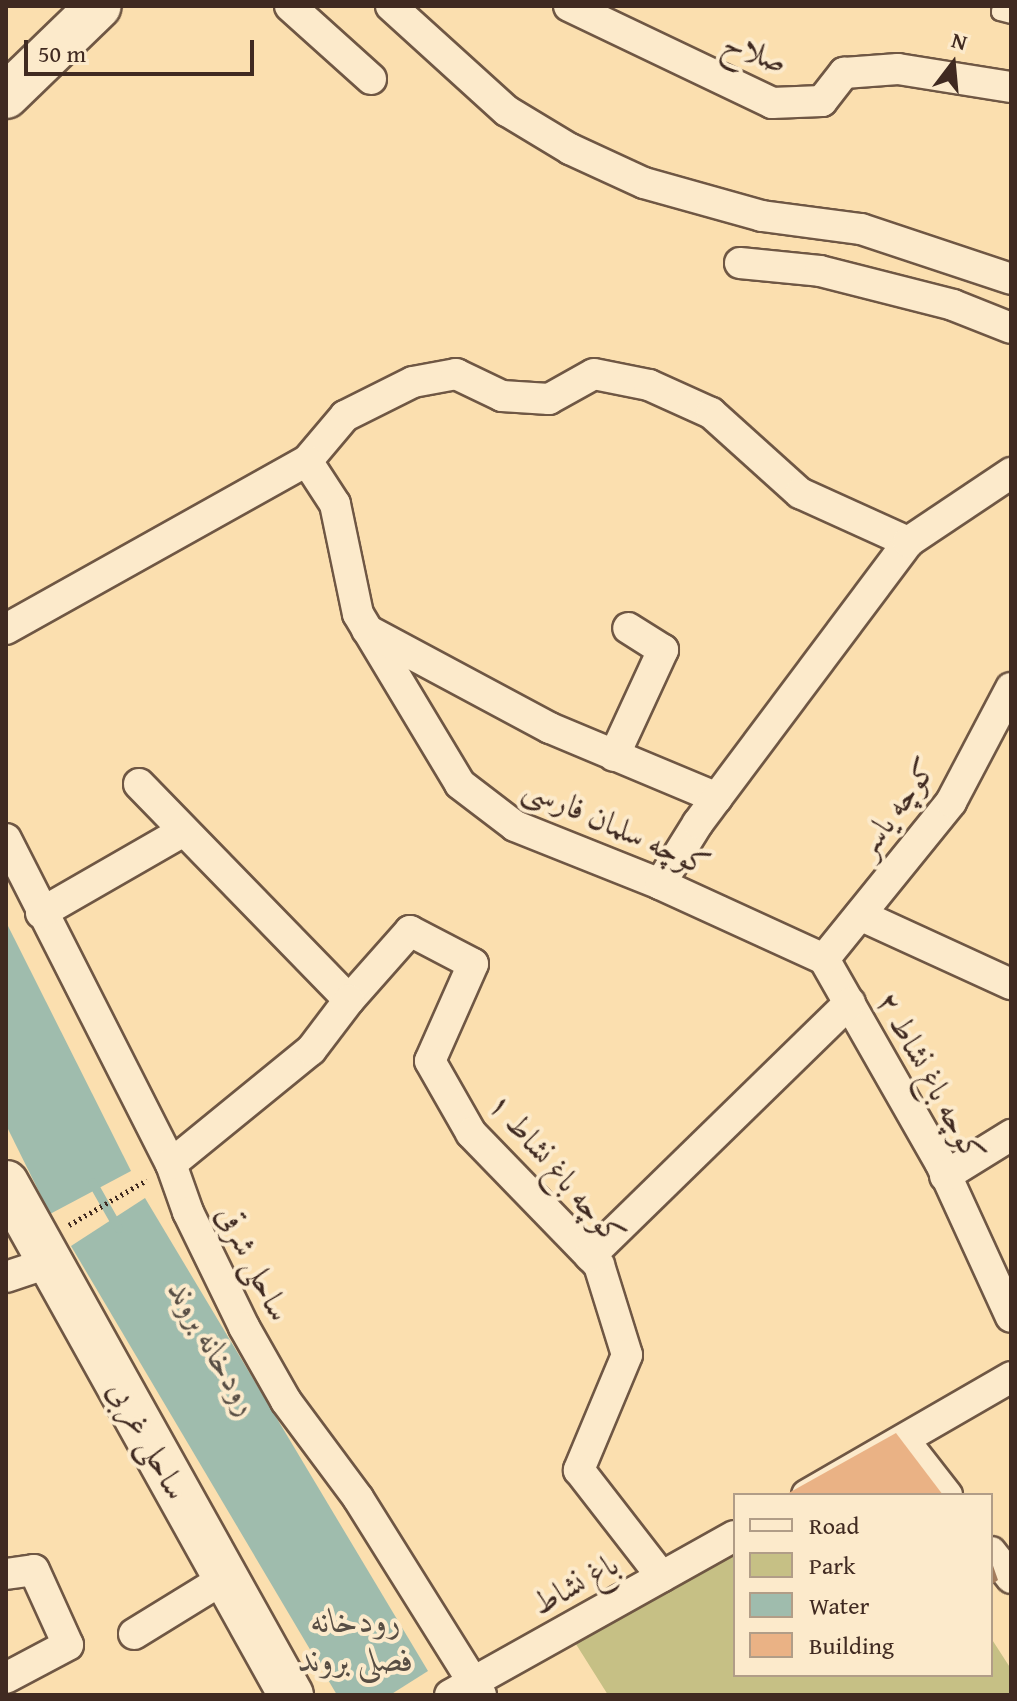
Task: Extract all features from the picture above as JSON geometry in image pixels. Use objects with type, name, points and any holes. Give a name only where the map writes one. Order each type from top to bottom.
[{"type":"main road","points":[[6,96],[99,6]]},
{"type":"main road","name":"ساحلی غربی","points":[[6,1183],[291,1695]]},
{"type":"street","points":[[290,6],[371,79]]},
{"type":"street","points":[[391,6],[507,111],[570,149],[697,201],[861,229],[1011,279]]},
{"type":"street","name":"صلاح","points":[[569,6],[772,103],[822,101],[844,73],[898,69],[1011,87]]},
{"type":"street","points":[[820,271],[821,222]]},
{"type":"street","points":[[740,263],[820,271],[953,305],[1011,328]]},
{"type":"street","points":[[6,629],[307,461],[345,416],[413,382],[456,374],[502,396],[549,399],[594,374],[649,385],[711,413],[800,493],[908,542]]},
{"type":"street","name":"کوچه سلمان فارسی","points":[[307,461],[335,504],[358,614],[460,784],[515,826],[660,884],[824,959]]},
{"type":"street","points":[[660,884],[717,798],[908,542],[1011,473]]},
{"type":"street","points":[[614,756],[663,650],[628,628]]},
{"type":"street","points":[[367,630],[550,728],[717,798]]},
{"type":"street","name":"کوچه یاسر","points":[[824,959],[951,802],[1011,688]]},
{"type":"street","points":[[139,784],[182,832],[349,1000],[311,1050],[164,1170]]},
{"type":"street","points":[[41,913],[182,832]]},
{"type":"street","name":"ساحلی شرقی","points":[[6,839],[164,1170],[286,1401],[358,1498],[468,1691]]},
{"type":"street","points":[[860,915],[1011,984]]},
{"type":"street","name":"کوچه باغ نشاط ۱","points":[[349,1000],[410,931],[473,964],[430,1061],[471,1133],[599,1265],[627,1355],[579,1470],[662,1577]]},
{"type":"street","name":"کوچه باغ نشاط ۲","points":[[824,959],[945,1176],[1011,1317]]},
{"type":"street","points":[[590,1256],[850,1002]]},
{"type":"street","points":[[945,1176],[1011,1135]]},
{"type":"street","points":[[6,1277],[48,1263]]},
{"type":"street","points":[[811,1493],[1011,1377]]},
{"type":"street","points":[[904,1440],[945,1493]]},
{"type":"street","name":"باغ نشاط","points":[[468,1691],[733,1537]]},
{"type":"street","points":[[993,1555],[1011,1578]]},
{"type":"street","points":[[6,1574],[34,1570],[68,1645],[6,1678]]},
{"type":"street","points":[[134,1634],[225,1578]]},
{"type":"lane","points":[[1001,6],[1000,12],[1011,15]]},
{"type":"path","points":[[73,1224],[164,1170]]},
{"type":"green space","points":[[733,1550],[733,1677],[993,1677],[993,1641],[1011,1669],[1011,1695],[608,1695],[574,1641]]},
{"type":"water","points":[[6,922],[131,1171],[50,1214],[6,1125]]},
{"type":"water","name":"رودخانه فصلی بروند","points":[[145,1198],[428,1671],[390,1695],[337,1695],[71,1246]]},
{"type":"building","points":[[896,1433],[941,1493],[789,1493]]},
{"type":"waterway","name":"رودخانه بروند","points":[[92,1182],[118,1228]]}]
